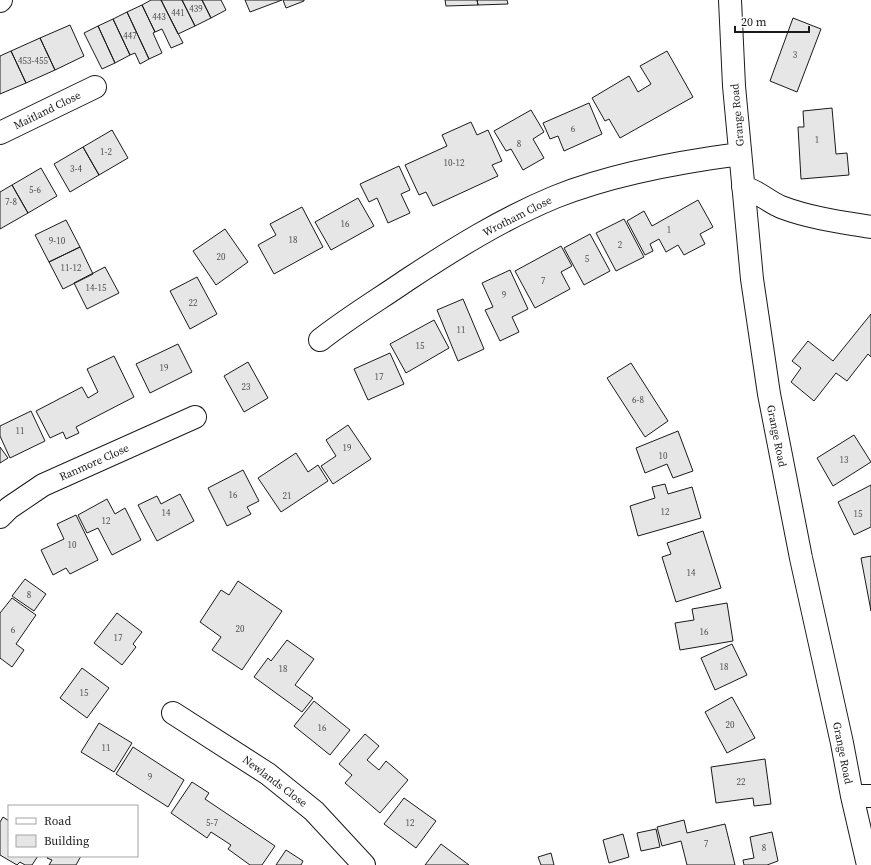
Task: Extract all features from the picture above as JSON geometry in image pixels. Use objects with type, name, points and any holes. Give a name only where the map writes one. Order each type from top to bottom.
[{"type":"street","name":"Grange Road","points":[[730,0],[734,86],[752,279],[769,394],[801,558],[842,743],[861,796],[868,865]]},
{"type":"street","name":"Maitland Close","points":[[0,133],[95,87]]},
{"type":"street","name":"Wrotham Close","points":[[320,340],[354,314],[452,250],[497,225],[555,197],[605,180],[740,154]]},
{"type":"street","points":[[743,187],[756,191],[779,206],[806,216],[871,226]]},
{"type":"street","name":"Ranmore Close","points":[[0,517],[9,508],[43,486],[195,417]]},
{"type":"street","name":"Newlands Close","points":[[173,713],[268,774],[314,811],[364,865]]},
{"type":"building","points":[[151,0],[161,0],[183,43],[171,48],[162,29],[155,32],[142,5]]},
{"type":"building","points":[[161,0],[182,0],[195,26],[178,34]]},
{"type":"building","points":[[182,0],[202,0],[211,18],[195,26]]},
{"type":"building","points":[[202,0],[221,0],[226,10],[211,18]]},
{"type":"building","points":[[245,0],[282,0],[250,12]]},
{"type":"building","points":[[283,0],[304,0],[304,1],[286,8]]},
{"type":"building","points":[[445,0],[477,0],[478,5],[446,6]]},
{"type":"building","points":[[477,0],[507,0],[508,4],[478,5]]},
{"type":"building","points":[[142,5],[155,32],[153,33],[162,53],[149,59],[127,12]]},
{"type":"building","points":[[127,12],[149,59],[140,64],[135,53],[130,55],[113,19]]},
{"type":"building","points":[[793,18],[821,29],[797,92],[770,81]]},
{"type":"building","points":[[113,19],[130,55],[115,63],[98,26]]},
{"type":"building","points":[[70,25],[84,56],[55,70],[40,38]]},
{"type":"building","points":[[98,26],[115,63],[102,69],[84,33]]},
{"type":"building","points":[[40,38],[55,70],[26,83],[11,51]]},
{"type":"building","points":[[11,51],[26,83],[0,94],[0,56]]},
{"type":"building","points":[[667,51],[693,97],[620,138],[609,119],[605,121],[592,98],[629,76],[638,92],[651,84],[640,66]]},
{"type":"building","points":[[589,103],[602,134],[564,151],[558,136],[550,139],[543,123]]},
{"type":"building","points":[[832,108],[836,154],[847,153],[849,175],[801,179],[798,127],[804,127],[803,111]]},
{"type":"building","points":[[531,110],[544,132],[533,139],[544,158],[523,170],[511,149],[506,151],[494,131]]},
{"type":"building","points":[[471,122],[477,135],[488,130],[502,161],[492,165],[498,176],[433,206],[426,192],[419,195],[405,165],[447,146],[442,135]]},
{"type":"building","points":[[112,130],[128,158],[99,175],[83,147]]},
{"type":"building","points":[[83,147],[99,175],[70,192],[54,164]]},
{"type":"building","points":[[399,166],[410,190],[401,194],[410,213],[388,223],[377,198],[369,202],[360,184]]},
{"type":"building","points":[[41,168],[57,196],[28,213],[12,185]]},
{"type":"building","points":[[12,185],[28,213],[0,229],[0,192]]},
{"type":"building","points":[[358,198],[374,226],[331,250],[315,222]]},
{"type":"building","points":[[698,200],[713,227],[700,234],[705,244],[684,255],[678,245],[666,252],[659,239],[650,244],[653,251],[645,255],[627,221],[644,211],[652,226]]},
{"type":"building","points":[[302,207],[323,247],[274,274],[258,245],[276,235],[270,224]]},
{"type":"building","points":[[624,219],[644,257],[616,271],[596,233]]},
{"type":"building","points":[[66,220],[80,247],[49,262],[35,235]]},
{"type":"building","points":[[225,229],[248,262],[216,285],[193,251]]},
{"type":"building","points":[[590,234],[610,271],[584,285],[564,248]]},
{"type":"building","points":[[561,246],[572,266],[561,272],[570,289],[535,308],[515,271]]},
{"type":"building","points":[[80,247],[93,274],[63,289],[49,262]]},
{"type":"building","points":[[105,267],[119,293],[87,309],[74,283]]},
{"type":"building","points":[[510,270],[528,309],[512,317],[519,332],[500,341],[485,310],[493,307],[482,283]]},
{"type":"building","points":[[197,277],[217,314],[190,329],[170,291]]},
{"type":"building","points":[[463,299],[484,349],[458,361],[437,310]]},
{"type":"building","points":[[871,314],[871,357],[868,354],[847,381],[836,373],[814,401],[791,382],[801,368],[792,361],[808,341],[833,361]]},
{"type":"building","points":[[434,320],[449,348],[406,373],[390,344]]},
{"type":"building","points":[[178,344],[192,372],[150,393],[136,364]]},
{"type":"building","points":[[390,353],[404,384],[368,400],[354,369]]},
{"type":"building","points":[[114,356],[134,397],[76,427],[79,433],[66,439],[63,432],[50,438],[36,411],[82,387],[88,398],[98,392],[87,369]]},
{"type":"building","points":[[248,362],[268,398],[244,412],[224,376]]},
{"type":"building","points":[[631,363],[668,421],[645,437],[607,378]]},
{"type":"building","points":[[31,411],[45,441],[10,458],[0,436],[0,426]]},
{"type":"building","points":[[348,425],[371,459],[333,484],[321,466],[336,456],[326,440]]},
{"type":"building","points":[[678,431],[693,471],[673,478],[667,464],[645,473],[636,448]]},
{"type":"building","points":[[854,435],[871,462],[833,486],[817,458]]},
{"type":"building","points":[[0,447],[8,458],[0,463]]},
{"type":"building","points":[[296,453],[308,472],[318,465],[328,481],[281,512],[258,478]]},
{"type":"building","points":[[243,470],[259,501],[247,507],[251,514],[227,526],[208,488]]},
{"type":"building","points":[[665,484],[668,494],[692,487],[701,518],[638,536],[630,506],[655,498],[652,487]]},
{"type":"building","points":[[871,485],[871,527],[854,535],[838,502]]},
{"type":"building","points":[[180,494],[194,521],[157,541],[138,505],[157,496],[161,504]]},
{"type":"building","points":[[107,499],[115,514],[125,508],[141,540],[112,555],[98,528],[87,533],[78,515]]},
{"type":"building","points":[[76,515],[98,560],[70,574],[66,568],[53,575],[41,550],[64,539],[57,524]]},
{"type":"building","points":[[703,531],[721,588],[676,602],[662,557],[671,554],[667,543]]},
{"type":"building","points":[[871,556],[871,611],[861,558]]},
{"type":"building","points":[[25,579],[46,594],[34,611],[12,596]]},
{"type":"building","points":[[238,581],[282,611],[242,670],[212,650],[221,637],[200,622],[221,590],[229,595]]},
{"type":"building","points":[[12,598],[36,615],[16,644],[24,650],[12,667],[0,658],[0,613]]},
{"type":"building","points":[[727,603],[733,641],[680,650],[675,623],[694,620],[692,609]]},
{"type":"building","points":[[117,613],[142,632],[133,644],[136,647],[122,665],[94,643]]},
{"type":"building","points":[[287,640],[314,659],[295,685],[313,698],[302,712],[254,677],[268,658],[271,661]]},
{"type":"building","points":[[732,644],[747,675],[715,690],[701,658]]},
{"type":"building","points":[[82,668],[109,688],[87,718],[60,698]]},
{"type":"building","points":[[732,697],[755,738],[727,753],[705,712]]},
{"type":"building","points":[[314,701],[350,730],[330,755],[294,726]]},
{"type":"building","points":[[99,723],[132,743],[114,772],[81,752]]},
{"type":"building","points":[[365,734],[379,746],[367,760],[379,770],[386,761],[408,780],[380,813],[345,783],[352,775],[339,764]]},
{"type":"building","points":[[133,747],[184,780],[168,807],[116,774]]},
{"type":"building","points":[[765,759],[771,804],[754,806],[753,798],[716,803],[711,767]]},
{"type":"building","points":[[192,782],[209,793],[205,799],[275,846],[262,865],[250,865],[228,849],[231,845],[211,832],[207,838],[171,813]]},
{"type":"building","points":[[404,798],[436,821],[416,848],[384,824]]},
{"type":"building","points":[[3,817],[8,820],[8,857],[37,857],[32,865],[25,865],[20,862],[17,865],[0,855],[0,822]]},
{"type":"building","points":[[684,820],[687,833],[725,824],[735,865],[687,865],[681,841],[662,846],[657,827]]},
{"type":"building","points":[[656,829],[660,847],[641,851],[637,833]]},
{"type":"building","points":[[772,832],[778,861],[767,865],[744,865],[743,860],[754,858],[750,837]]},
{"type":"building","points":[[623,834],[629,857],[609,863],[603,840]]},
{"type":"building","points":[[441,844],[469,865],[425,865]]},
{"type":"building","points":[[286,850],[303,861],[301,865],[276,865]]},
{"type":"building","points":[[551,853],[554,865],[541,865],[538,857]]},
{"type":"building","points":[[80,857],[76,865],[49,865],[52,860],[47,858]]}]
